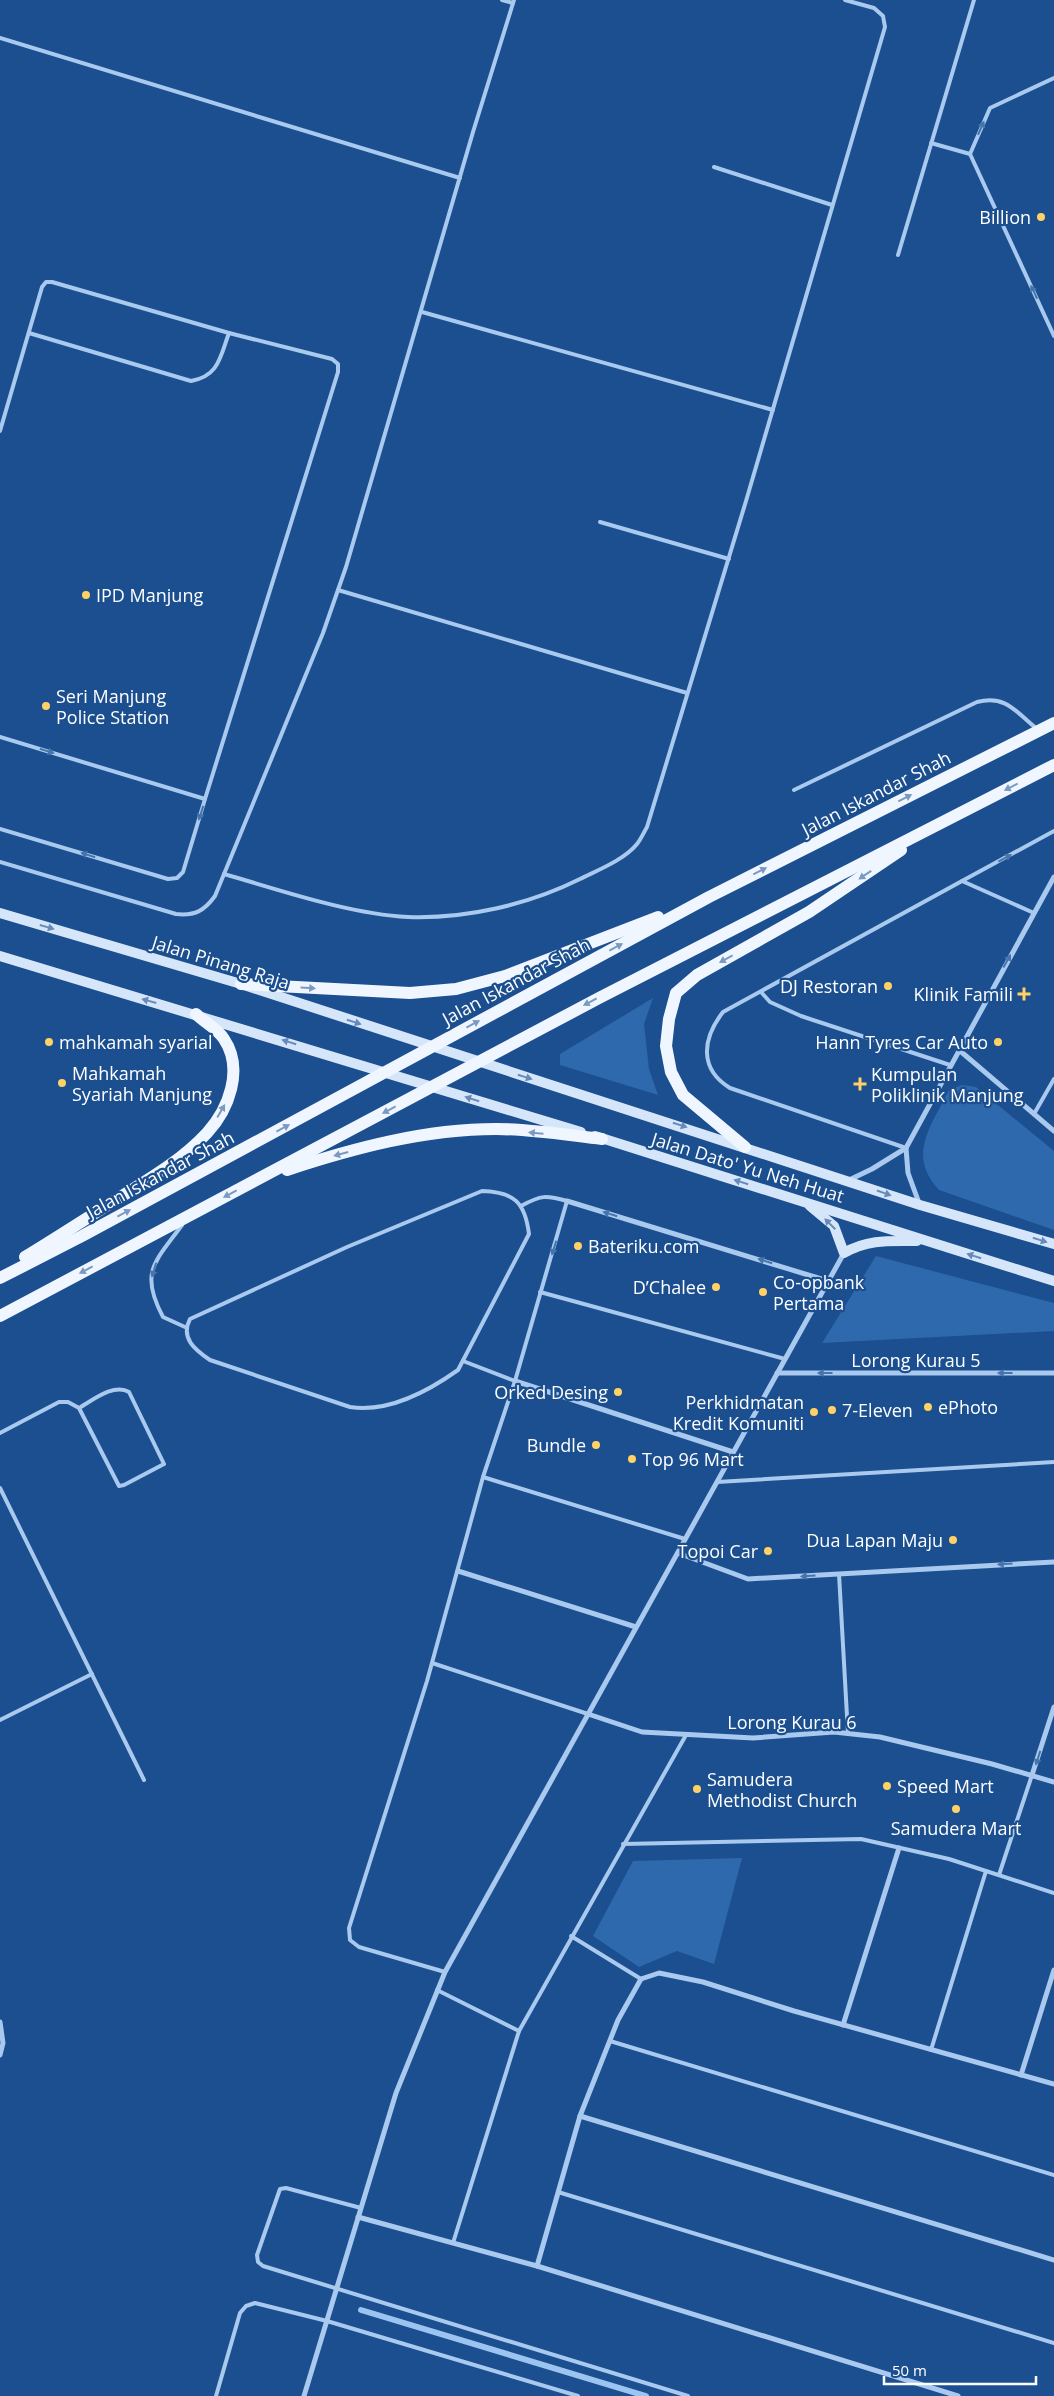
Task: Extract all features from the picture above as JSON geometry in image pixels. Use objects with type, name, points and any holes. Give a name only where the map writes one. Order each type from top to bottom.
[{"type":"main road","name":"Jalan Iskandar Shah","points":[[0,1278],[82,1236],[709,897],[1054,723]]},
{"type":"main road","points":[[0,1316],[599,998],[1054,764]]},
{"type":"main road","points":[[744,1147],[683,1095],[671,1072],[666,1046],[669,1018],[676,993],[698,974],[809,912],[949,818]]},
{"type":"main road","points":[[242,984],[410,993],[456,989],[505,976],[709,897]]},
{"type":"main road","name":"Jalan Pinang Raja","points":[[0,913],[242,984],[478,1062]]},
{"type":"main road","points":[[0,956],[386,1072]]},
{"type":"main road","points":[[0,1273],[164,1170],[207,1133],[230,1095],[233,1067],[230,1050],[223,1037],[196,1014]]},
{"type":"main road","name":"Jalan Dato' Yu Neh Huat","points":[[478,1062],[920,1205],[1054,1244]]},
{"type":"main road","name":"Jalan Dato' Yu Neh Huat","points":[[386,1072],[602,1138],[1054,1281]]},
{"type":"main road","points":[[255,1181],[380,1143],[442,1133],[496,1129],[602,1138]]},
{"type":"main road","points":[[805,1202],[834,1226],[844,1253],[859,1244],[870,1242],[928,1241]]},
{"type":"street","points":[[848,1181],[872,1170],[906,1148],[1054,877]]},
{"type":"street","points":[[959,1050],[1054,1131]]},
{"type":"street","points":[[906,1148],[908,1173],[920,1205]]},
{"type":"street","points":[[567,1201],[828,1281]]},
{"type":"street","points":[[304,2396],[396,2093],[445,1972],[844,1253]]},
{"type":"street","name":"Lorong Kurau 5","points":[[777,1374],[1054,1373]]},
{"type":"street","points":[[515,1381],[733,1452]]},
{"type":"street","points":[[678,1552],[748,1579],[1054,1562]]},
{"type":"street","points":[[458,1571],[636,1627]]},
{"type":"street","points":[[1032,1775],[1054,1707]]},
{"type":"street","name":"Lorong Kurau 6","points":[[588,1714],[642,1732],[753,1738],[834,1732],[880,1737],[1054,1782]]},
{"type":"street","points":[[843,2025],[899,1848]]},
{"type":"street","points":[[1021,2075],[1054,1970]]},
{"type":"street","points":[[537,2266],[580,2116],[628,1999],[641,1979],[659,1973],[678,1976],[843,2025],[1054,2084]]},
{"type":"street","points":[[0,2022],[3,2043],[0,2055]]},
{"type":"street","points":[[580,2116],[1054,2260]]},
{"type":"street","points":[[358,2217],[537,2266],[958,2396]]},
{"type":"lane","points":[[0,862],[176,914],[191,916],[205,909],[215,896],[338,590],[514,2],[502,0]]},
{"type":"lane","points":[[224,874],[313,899],[408,917],[481,910],[516,904],[563,888],[608,865],[637,844],[647,827],[773,410],[884,27],[883,16],[874,8],[846,0]]},
{"type":"lane","points":[[898,254],[974,0]]},
{"type":"lane","points":[[0,38],[460,178]]},
{"type":"lane","points":[[1054,78],[990,108],[970,154],[1054,336]]},
{"type":"lane","points":[[931,143],[970,154]]},
{"type":"lane","points":[[714,167],[832,205]]},
{"type":"lane","points":[[0,432],[42,287],[46,282],[52,282],[229,333],[332,359],[338,364],[338,372],[183,872],[177,878],[168,880],[0,829]]},
{"type":"lane","points":[[422,312],[773,410]]},
{"type":"lane","points":[[29,333],[191,381],[210,375],[215,369],[229,333]]},
{"type":"lane","points":[[600,522],[728,559]]},
{"type":"lane","points":[[338,590],[687,693]]},
{"type":"lane","points":[[794,790],[983,700],[1001,700],[1039,731]]},
{"type":"lane","points":[[0,737],[205,799]]},
{"type":"lane","points":[[906,1148],[730,1088],[718,1080],[710,1068],[707,1045],[711,1027],[723,1012],[1054,831]]},
{"type":"lane","points":[[962,881],[1034,913]]},
{"type":"lane","points":[[761,992],[770,1002],[801,1016],[950,1065]]},
{"type":"lane","points":[[1034,1114],[1054,1079]]},
{"type":"lane","points":[[482,1191],[496,1191],[513,1197],[521,1206],[527,1220],[528,1234],[458,1370],[441,1382],[389,1406],[367,1409],[350,1407],[210,1360],[196,1350],[188,1338],[185,1327],[190,1319],[347,1247],[482,1191]]},
{"type":"lane","points":[[445,1972],[359,1946],[350,1940],[349,1928],[432,1663],[484,1477],[515,1381],[567,1201],[549,1196],[536,1198],[521,1206]]},
{"type":"lane","points":[[185,1327],[163,1316],[150,1286],[152,1270],[160,1254],[190,1215]]},
{"type":"lane","points":[[540,1292],[785,1359]]},
{"type":"lane","points":[[463,1361],[515,1381]]},
{"type":"lane","points":[[0,1433],[60,1402],[68,1402],[79,1408],[119,1486],[162,1467],[163,1460],[129,1392],[123,1389],[116,1389],[79,1408]]},
{"type":"lane","points":[[717,1482],[1054,1462]]},
{"type":"lane","points":[[484,1477],[685,1539]]},
{"type":"lane","points":[[0,1488],[144,1780]]},
{"type":"lane","points":[[839,1574],[848,1734]]},
{"type":"lane","points":[[432,1663],[588,1714]]},
{"type":"lane","points":[[0,1720],[92,1674]]},
{"type":"lane","points":[[453,2243],[519,2032],[571,1936],[686,1735]]},
{"type":"lane","points":[[1000,1875],[1032,1775]]},
{"type":"lane","points":[[623,1844],[861,1839],[949,1860],[1054,1893]]},
{"type":"lane","points":[[931,2050],[986,1871]]},
{"type":"lane","points":[[571,1936],[641,1979]]},
{"type":"lane","points":[[437,1990],[519,2032]]},
{"type":"lane","points":[[610,2042],[1054,2175]]},
{"type":"lane","points":[[361,2208],[286,2188],[280,2189],[257,2255],[258,2262],[263,2266],[337,2287],[688,2396]]},
{"type":"lane","points":[[558,2192],[1054,2343]]},
{"type":"lane","points":[[216,2396],[240,2313],[246,2306],[254,2304],[327,2320],[578,2396]]},
{"type":"shaded area","points":[[653,998],[644,1024],[649,1069],[658,1095],[560,1065],[560,1054]]},
{"type":"shaded area","points":[[962,1085],[976,1087],[1054,1151],[1054,1230],[939,1190],[929,1177],[924,1165],[923,1152],[925,1140],[949,1090]]},
{"type":"shaded area","points":[[876,1256],[1054,1303],[1054,1331],[822,1343]]},
{"type":"shaded area","points":[[742,1858],[714,1964],[677,1951],[639,1967],[593,1936],[633,1861]]},
{"type":"waterway","points":[[361,2310],[646,2396]]},
{"type":"place","name":"Billion","points":[[1041,217]]},
{"type":"place","name":"IPD Manjung","points":[[86,595]]},
{"type":"place","name":"Seri Manjung Police Station","points":[[46,706]]},
{"type":"place","name":"DJ Restoran","points":[[888,986]]},
{"type":"place","name":"Klinik Famili","points":[[1024,994]]},
{"type":"place","name":"mahkamah syarial","points":[[49,1042]]},
{"type":"place","name":"Hann Tyres Car Auto","points":[[998,1042]]},
{"type":"place","name":"Mahkamah Syariah Manjung","points":[[62,1083]]},
{"type":"place","name":"Kumpulan Poliklinik Manjung","points":[[860,1084]]},
{"type":"place","name":"Bateriku.com","points":[[578,1246]]},
{"type":"place","name":"D’Chalee","points":[[716,1287]]},
{"type":"place","name":"Co-opbank Pertama","points":[[763,1292]]},
{"type":"place","name":"Orked Desing","points":[[618,1392]]},
{"type":"place","name":"ePhoto","points":[[928,1407]]},
{"type":"place","name":"7-Eleven","points":[[832,1410]]},
{"type":"place","name":"Perkhidmatan Kredit Komuniti","points":[[814,1412]]},
{"type":"place","name":"Bundle","points":[[596,1445]]},
{"type":"place","name":"Top 96 Mart","points":[[632,1459]]},
{"type":"place","name":"Dua Lapan Maju","points":[[953,1540]]},
{"type":"place","name":"Topoi Car","points":[[768,1551]]},
{"type":"place","name":"Speed Mart","points":[[887,1786]]},
{"type":"place","name":"Samudera Methodist Church","points":[[697,1789]]},
{"type":"place","name":"Samudera Mart","points":[[956,1809]]}]
